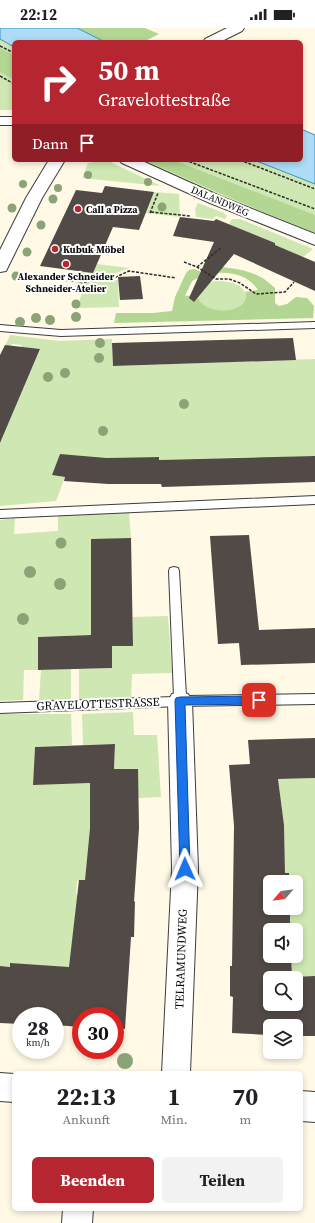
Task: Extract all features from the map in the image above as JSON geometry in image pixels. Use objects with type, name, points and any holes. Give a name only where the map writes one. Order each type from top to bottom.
[{"type":"street","points":[[214,40],[237,28]]},
{"type":"street","points":[[0,121],[12,121]]},
{"type":"street","points":[[2,257],[42,182],[56,162]]},
{"type":"street","name":"DALANDWEG","points":[[131,162],[210,197],[315,240]]},
{"type":"street","name":"TELRAMUNDWEG","points":[[176,1071],[185,869],[180,701]]},
{"type":"street","points":[[0,1087],[12,1088]]},
{"type":"street","points":[[303,1106],[315,1107]]},
{"type":"street","points":[[77,1223],[78,1211]]},
{"type":"lane","points":[[0,328],[61,333],[315,325]]},
{"type":"lane","points":[[0,514],[315,500]]},
{"type":"lane","points":[[174,571],[180,674],[180,701]]},
{"type":"lane","name":"GRAVELOTTESTRASSE","points":[[0,708],[180,701],[315,699]]},
{"type":"path","points":[[0,46],[12,52]]},
{"type":"path","points":[[0,76],[12,83]]},
{"type":"path","points":[[190,162],[315,209]]},
{"type":"path","points":[[245,162],[315,189]]},
{"type":"path","points":[[163,190],[158,192],[150,212],[190,216]]},
{"type":"path","points":[[197,267],[222,248]]},
{"type":"path","points":[[184,262],[197,267],[216,279],[229,279],[240,283],[256,294],[285,292],[294,282]]},
{"type":"path","points":[[30,278],[85,282],[116,277],[129,271],[176,278]]},
{"type":"green space","points":[[77,28],[145,28],[159,34],[147,40],[101,40]]},
{"type":"green space","points":[[0,39],[12,46],[12,110],[0,110]]},
{"type":"green space","points":[[0,48],[12,54],[12,79],[0,72]]},
{"type":"green space","points":[[110,162],[161,186],[82,178],[88,163]]},
{"type":"green space","points":[[143,162],[259,162],[315,184],[315,235]]},
{"type":"green space","points":[[149,162],[178,162],[315,215],[315,233]]},
{"type":"green space","points":[[154,192],[179,194],[180,217],[146,213]]},
{"type":"green space","points":[[198,203],[224,213],[227,216],[225,219],[216,216],[212,219],[196,217],[195,209]]},
{"type":"green space","points":[[232,219],[240,219],[313,249],[302,258],[274,246],[275,244],[229,224]]},
{"type":"green space","points":[[97,264],[129,268],[104,277],[77,280],[81,271]]},
{"type":"green space","points":[[222,267],[238,269],[263,278],[275,288],[275,303],[279,306],[287,304],[296,297],[307,298],[314,306],[313,318],[114,323],[116,313],[153,313],[172,311],[175,297],[186,273],[189,270],[194,269],[202,272],[200,277],[192,281],[185,296],[197,295],[201,302],[216,310],[234,309],[241,305],[245,299],[245,292],[258,290],[245,278],[235,274],[217,273]]},
{"type":"green space","points":[[118,280],[119,307],[78,308],[84,283]]},
{"type":"green space","points":[[215,281],[230,282],[240,286],[245,292],[245,298],[242,304],[235,309],[224,311],[211,309],[202,304],[197,295],[208,283]]},
{"type":"green space","points":[[10,335],[59,341],[112,339],[113,366],[315,359],[315,456],[284,457],[259,460],[258,457],[159,460],[159,457],[107,458],[60,454],[52,475],[65,477],[56,501],[0,506],[0,443],[40,350],[21,347],[22,345],[12,344],[11,346],[5,346]]},
{"type":"green space","points":[[129,513],[131,538],[91,540],[91,635],[39,637],[38,670],[24,670],[23,700],[0,701],[0,520],[15,518],[14,534],[58,531],[58,515]]},
{"type":"green space","points":[[168,616],[172,673],[132,674],[131,699],[79,700],[79,669],[112,668],[112,646],[133,646],[133,617]]},
{"type":"green space","points":[[71,669],[71,700],[39,700],[41,670]]},
{"type":"green space","points":[[133,712],[134,735],[157,735],[161,797],[138,798],[137,769],[114,769],[115,744],[83,745],[82,714]]},
{"type":"green space","points":[[0,714],[71,714],[72,745],[35,747],[33,784],[90,783],[90,828],[85,880],[77,881],[76,894],[78,895],[73,972],[11,963],[10,967],[0,966]]},
{"type":"green space","points":[[315,778],[315,977],[304,976],[304,982],[303,971],[290,971],[291,963],[303,963],[303,923],[290,923],[290,915],[303,915],[303,875],[289,875],[289,873],[285,873],[284,825],[278,779]]},
{"type":"water","points":[[0,28],[77,28],[101,40],[12,40],[12,46],[0,39]]},
{"type":"water","points":[[303,130],[315,135],[315,184],[259,162],[303,162]]},
{"type":"building","points":[[105,186],[154,192],[139,230],[113,227],[93,273],[40,266],[76,190],[102,193]]},
{"type":"building","points":[[180,217],[214,221],[216,219],[275,243],[275,245],[315,262],[315,291],[234,254],[194,302],[189,298],[214,242],[173,236]]},
{"type":"building","points":[[140,276],[143,299],[120,300],[118,277]]},
{"type":"building","points":[[293,338],[296,360],[113,366],[112,343]]},
{"type":"building","points":[[5,345],[40,349],[0,443],[0,355]]},
{"type":"building","points":[[60,454],[107,458],[159,457],[159,460],[315,456],[315,482],[162,487],[161,484],[108,484],[64,481],[65,477],[52,475]]},
{"type":"building","points":[[249,535],[259,630],[315,628],[315,663],[241,665],[239,643],[218,644],[210,536]]},
{"type":"building","points":[[131,538],[133,646],[112,646],[112,668],[38,670],[38,637],[91,635],[91,539]]},
{"type":"building","points":[[315,738],[315,778],[278,779],[284,825],[285,873],[289,873],[289,875],[263,875],[263,915],[290,915],[290,923],[263,923],[263,963],[291,963],[292,971],[263,971],[263,1011],[303,1011],[303,977],[315,976],[315,1036],[303,1036],[303,1019],[263,1019],[263,1035],[232,1033],[233,997],[230,996],[230,966],[232,966],[234,826],[229,765],[250,764],[248,740]]},
{"type":"building","points":[[115,744],[114,769],[138,769],[139,828],[134,902],[135,901],[134,937],[131,937],[125,1029],[124,1007],[72,1007],[72,1026],[64,1026],[64,1007],[12,1007],[12,1024],[0,1023],[0,966],[10,967],[10,963],[69,967],[79,880],[85,880],[90,828],[90,783],[33,785],[35,747]]},
{"type":"place","name":"Call a Pizza","points":[[78,209]]},
{"type":"place","name":"Kubuk Möbel","points":[[55,249]]},
{"type":"place","name":"Alexander Schneider Schneider-Atelier","points":[[66,264]]},
{"type":"route","points":[[185,869],[180,701],[259,700]]}]
